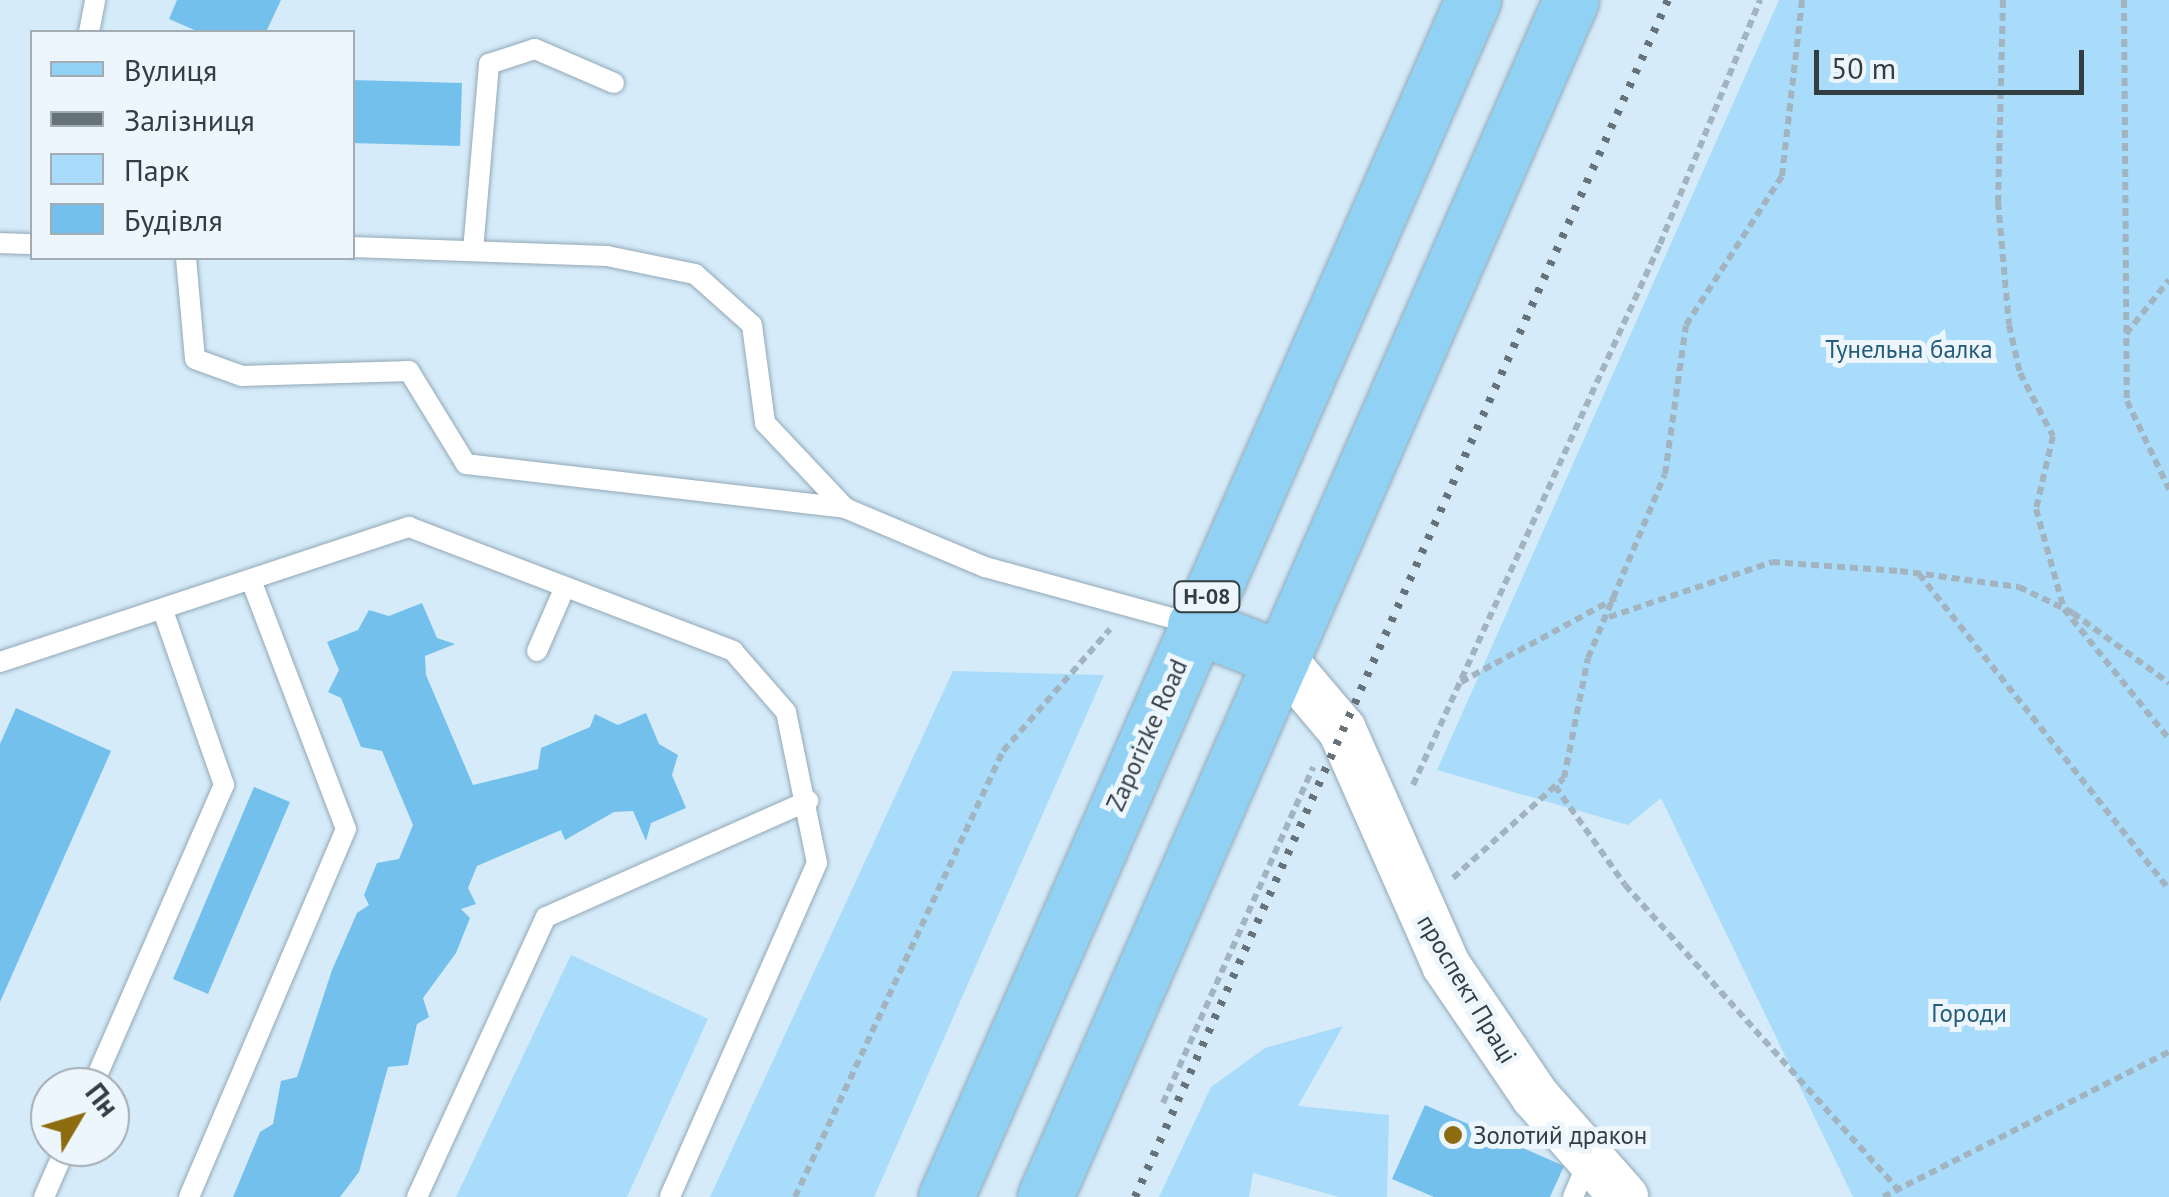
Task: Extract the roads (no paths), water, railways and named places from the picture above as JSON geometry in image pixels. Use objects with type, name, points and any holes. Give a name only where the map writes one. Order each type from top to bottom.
[{"type":"main road","name":"Zaporizke Road","points":[[946,1197],[1194,625],[1473,0]]},
{"type":"main road","points":[[1045,1197],[1571,0]]},
{"type":"main road","points":[[1194,625],[1282,659]]},
{"type":"street","name":"проспект Праці","points":[[1282,659],[1334,720],[1388,834],[1418,909],[1580,1180],[1624,1197]]},
{"type":"lane","points":[[89,30],[95,0]]},
{"type":"lane","points":[[473,251],[489,64],[535,49],[614,83]]},
{"type":"lane","points":[[0,243],[30,244]]},
{"type":"lane","points":[[355,246],[608,256],[695,274],[752,325],[765,423],[845,508]]},
{"type":"lane","points":[[186,260],[194,359],[242,376],[410,371],[466,464],[845,508],[985,567],[1133,601],[1194,625]]},
{"type":"lane","points":[[0,662],[252,583],[409,527],[733,652],[786,712],[808,801],[817,863],[670,1197]]},
{"type":"lane","points":[[189,1197],[346,829],[252,583]]},
{"type":"lane","points":[[537,650],[565,587]]},
{"type":"lane","points":[[101,1067],[224,784],[163,611]]},
{"type":"lane","points":[[417,1197],[546,917],[808,801]]},
{"type":"lane","points":[[44,1197],[57,1167]]},
{"type":"railway","points":[[1135,1197],[1668,0]]},
{"type":"place","name":"Золотий дракон","points":[[1453,1135]]},
{"type":"park label","name":"Тунельна балка","points":[[1909,349]]},
{"type":"park label","name":"Городи","points":[[1969,1013]]}]
